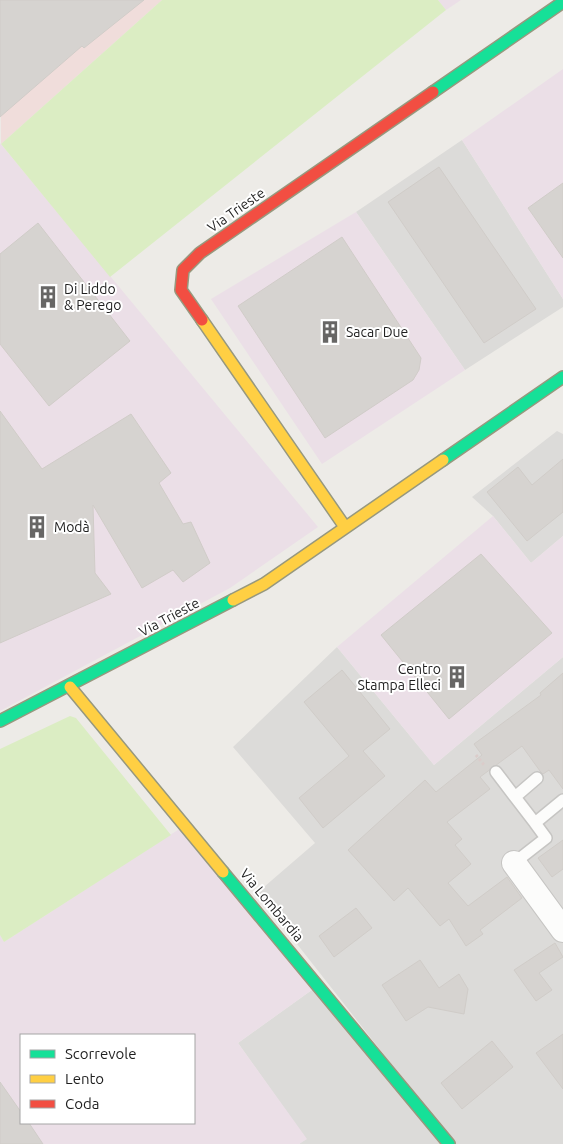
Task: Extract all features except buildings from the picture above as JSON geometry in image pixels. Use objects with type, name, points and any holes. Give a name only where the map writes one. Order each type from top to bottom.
[{"type":"street","name":"Via Trieste","points":[[346,528],[181,290],[183,270],[200,253],[563,2]]},
{"type":"street","name":"Via Trieste","points":[[0,721],[70,687],[264,584],[561,381]]},
{"type":"street","name":"Via Lombardia","points":[[70,687],[449,1144]]},
{"type":"street","points":[[514,862],[563,930]]},
{"type":"lane","points":[[496,772],[546,838],[514,862]]},
{"type":"lane","points":[[515,797],[537,778]]},
{"type":"lane","points":[[535,823],[563,800]]},
{"type":"shaded area","points":[[0,0],[162,0],[1,144]]},
{"type":"shaded area","points":[[438,0],[461,0],[446,10]]},
{"type":"shaded area","points":[[563,69],[563,299],[462,140]]},
{"type":"shaded area","points":[[462,140],[563,299],[563,307],[465,370],[356,212]]},
{"type":"shaded area","points":[[0,143],[318,527],[230,588],[0,711]]},
{"type":"shaded area","points":[[356,212],[465,370],[322,464],[211,299]]},
{"type":"shaded area","points":[[557,431],[563,434],[563,536],[531,563],[493,516],[472,497]]},
{"type":"shaded area","points":[[493,516],[531,563],[563,536],[563,657],[434,765],[337,647]]},
{"type":"shaded area","points":[[337,647],[434,765],[563,657],[563,1144],[454,1144],[257,893],[315,843],[233,747]]},
{"type":"shaded area","points":[[181,828],[316,987],[238,1043],[307,1139],[299,1144],[0,1144],[0,935],[4,942]]},
{"type":"shaded area","points":[[316,987],[445,1144],[299,1144],[306,1139],[238,1043]]},
{"type":"green space","points":[[162,0],[438,0],[446,10],[110,277],[1,144]]},
{"type":"green space","points":[[70,716],[76,718],[171,835],[4,942],[0,935],[0,749]]},
{"type":"traffic: fast","points":[[433,92],[563,2]]},
{"type":"traffic: fast","points":[[443,460],[563,377]]},
{"type":"traffic: fast","points":[[0,721],[233,600]]},
{"type":"traffic: fast","points":[[223,872],[449,1144]]},
{"type":"traffic: slow","points":[[202,320],[345,527]]},
{"type":"traffic: slow","points":[[233,600],[264,584],[443,460]]},
{"type":"traffic: slow","points":[[70,687],[223,872]]},
{"type":"traffic: jam","points":[[202,320],[181,290],[183,270],[200,253],[433,92]]},
{"type":"place","name":"Di Liddo & Perego","points":[[48,297]]},
{"type":"place","name":"Sacar Due","points":[[330,332]]},
{"type":"place","name":"Modà","points":[[37,527]]},
{"type":"place","name":"Centro Stampa Elleci","points":[[457,677]]}]
